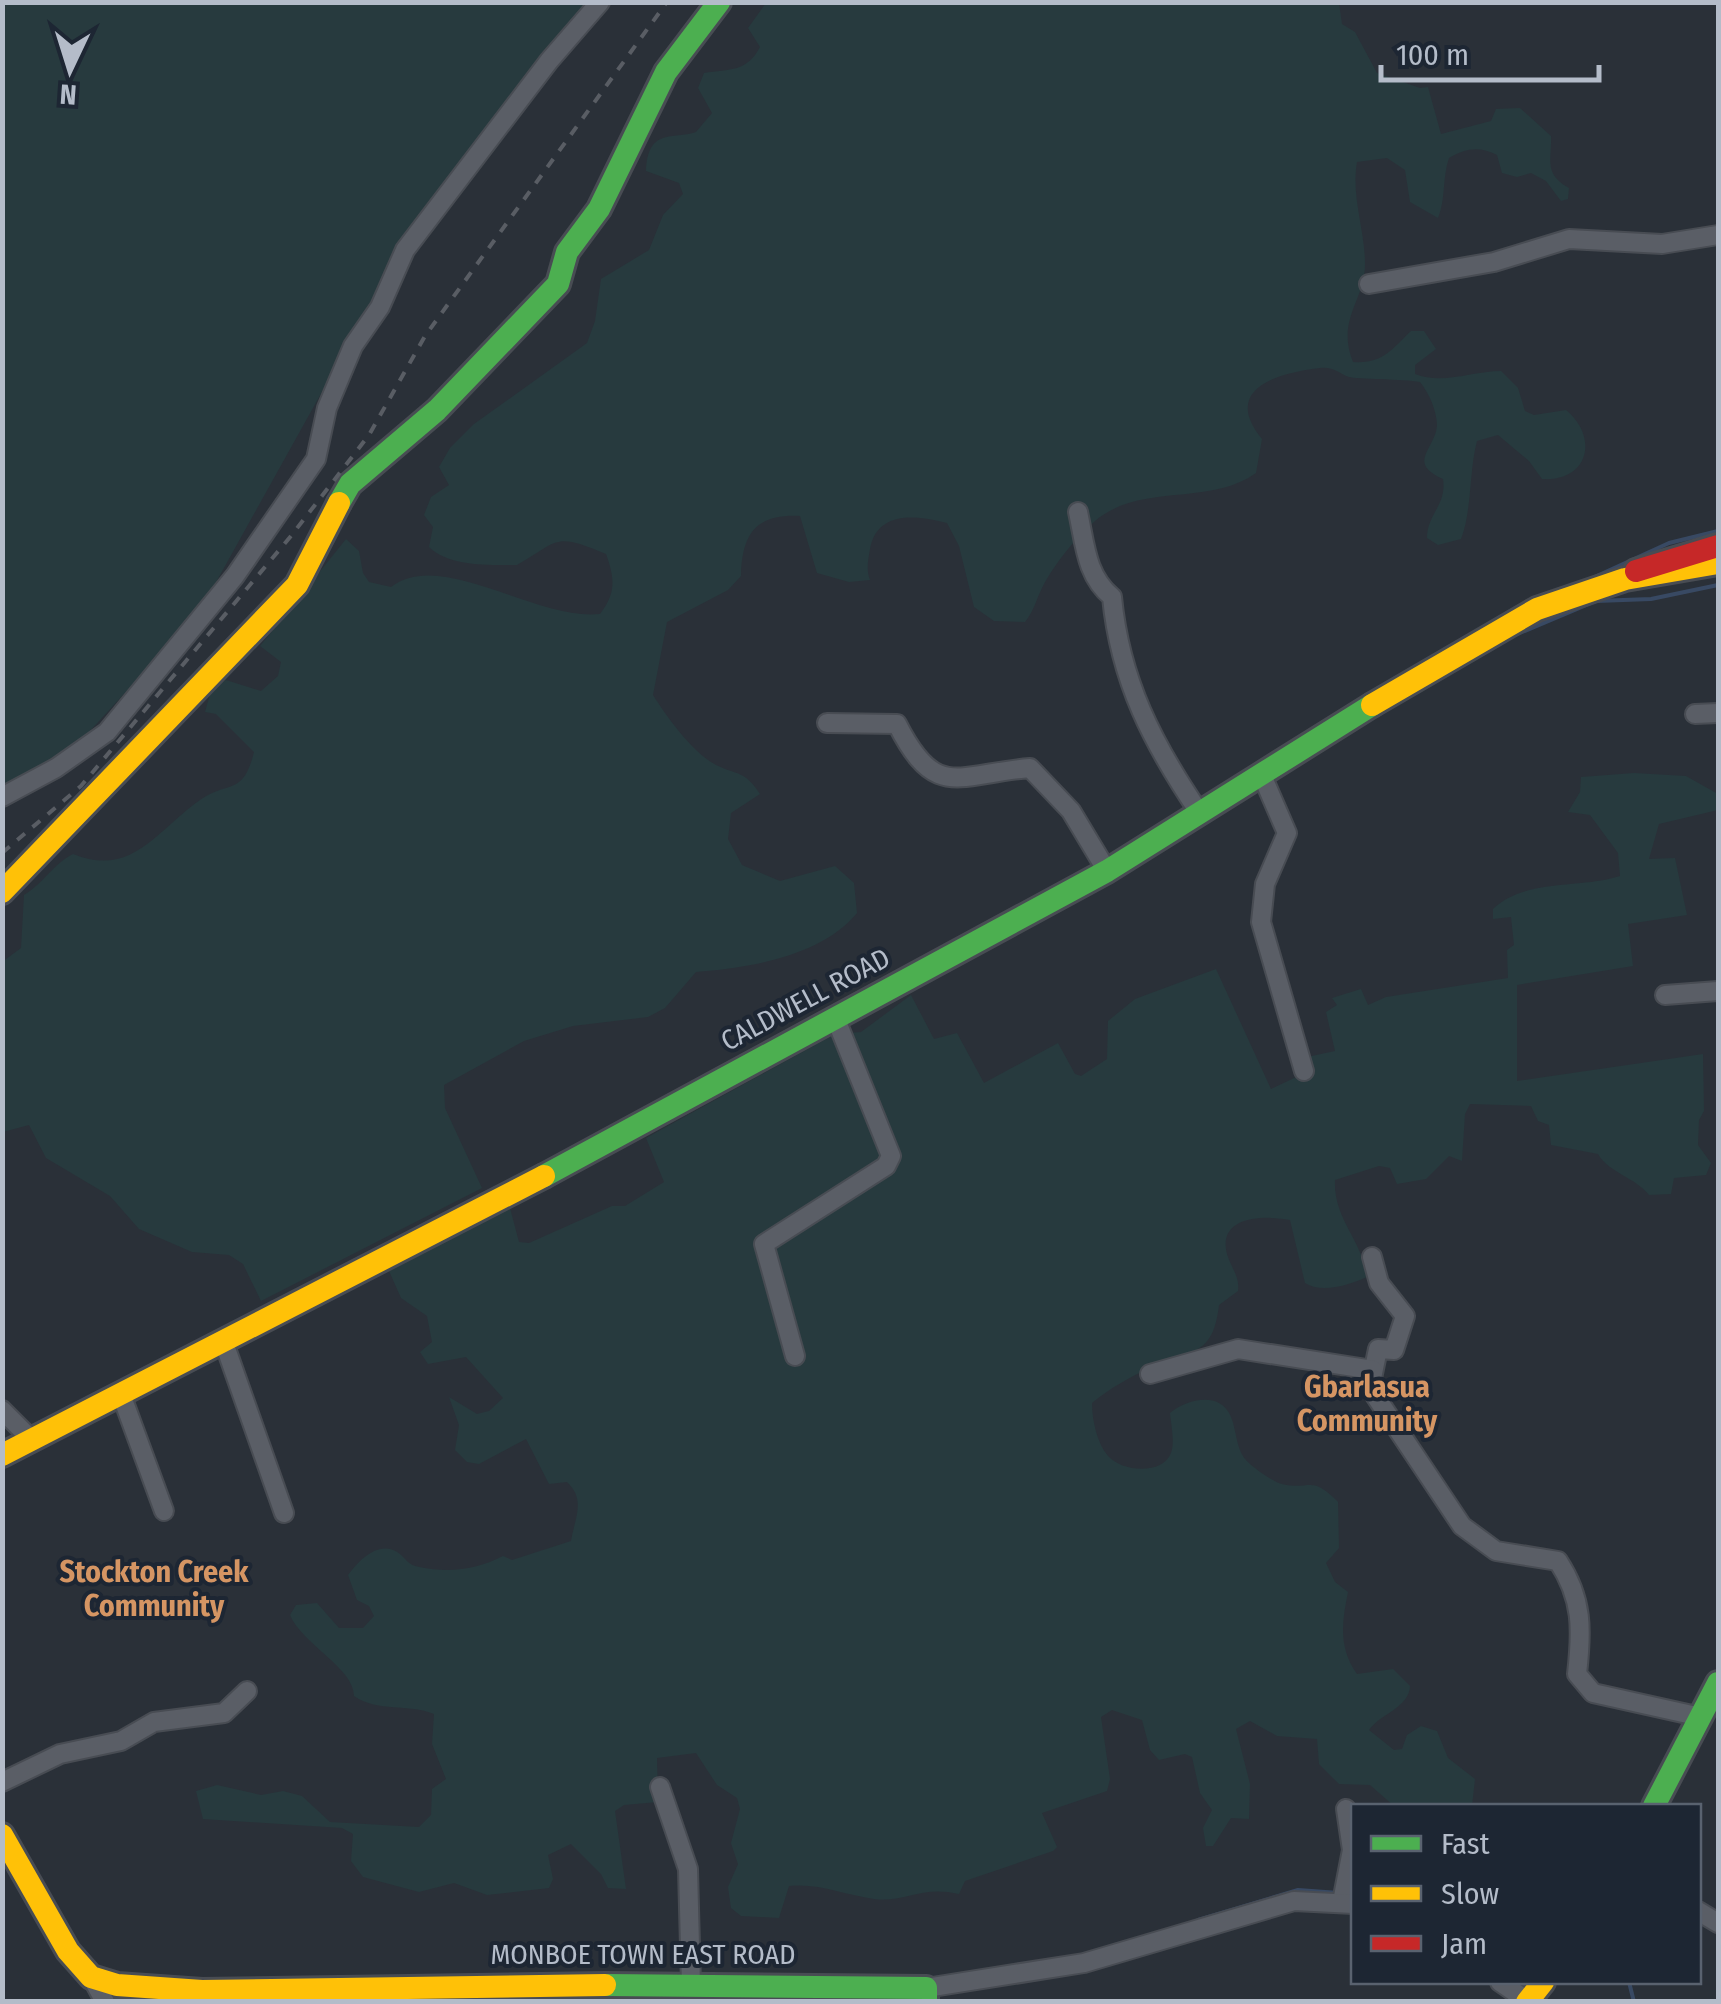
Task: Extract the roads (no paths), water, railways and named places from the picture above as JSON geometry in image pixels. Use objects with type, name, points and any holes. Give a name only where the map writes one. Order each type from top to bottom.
[{"type":"main road","points":[[2,892],[297,586],[324,546],[340,499],[350,484],[438,410],[558,284],[568,252],[598,209],[666,72],[719,2]]},
{"type":"main road","name":"CALDWELL ROAD","points":[[1625,579],[1651,563],[1718,546]]},
{"type":"main road","name":"CALDWELL ROAD","points":[[2,1455],[457,1222],[1107,870],[1261,773],[1537,609],[1625,579],[1718,564]]},
{"type":"main road","points":[[1655,1804],[1718,1683]]},
{"type":"main road","points":[[2,1835],[76,1960],[92,1978]]},
{"type":"main road","name":"MONBOE TOWN EAST ROAD","points":[[92,1978],[171,1995],[430,1984],[691,1985],[926,1995]]},
{"type":"street","points":[[2,797],[107,732],[235,576],[316,459],[327,408],[352,346],[380,308],[405,250],[549,61],[600,2]]},
{"type":"street","points":[[1370,284],[1508,259],[1569,239],[1662,244],[1718,236]]},
{"type":"street","points":[[1078,512],[1096,584],[1112,597],[1115,623],[1148,734],[1198,812]]},
{"type":"street","points":[[1695,714],[1718,713]]},
{"type":"street","points":[[827,723],[897,724],[916,759],[929,773],[945,780],[1030,768],[1070,811],[1107,870]]},
{"type":"street","points":[[1261,773],[1287,833],[1265,884],[1261,922],[1304,1070]]},
{"type":"street","points":[[1665,995],[1718,991]]},
{"type":"street","points":[[796,1356],[764,1244],[886,1166],[890,1156],[835,1017]]},
{"type":"street","points":[[1372,1257],[1380,1283],[1406,1316],[1394,1350],[1378,1349],[1370,1388],[1423,1462],[1462,1526],[1496,1551],[1558,1561],[1573,1584],[1582,1614],[1577,1674],[1593,1694],[1701,1717]]},
{"type":"street","points":[[223,1340],[284,1513]]},
{"type":"street","points":[[1150,1374],[1238,1348],[1373,1370]]},
{"type":"street","points":[[121,1394],[164,1512]]},
{"type":"street","points":[[2,1410],[31,1440]]},
{"type":"street","points":[[2,1782],[60,1754],[121,1740],[154,1722],[224,1712],[247,1691]]},
{"type":"street","points":[[660,1787],[688,1869],[691,1985]]},
{"type":"street","points":[[1346,1808],[1351,1843]]},
{"type":"street","points":[[1348,1903],[1351,1863]]},
{"type":"street","name":"MONBOE TOWN EAST ROAD","points":[[926,1995],[1084,1963],[1294,1901],[1348,1903]]},
{"type":"street","points":[[92,1978],[105,2002]]},
{"type":"street","points":[[1503,1984],[1528,2001]]},
{"type":"waterway","points":[[1588,580],[1669,543],[1718,531]]},
{"type":"waterway","points":[[1508,638],[1596,601],[1651,599],[1718,585]]},
{"type":"waterway","points":[[1198,1920],[1298,1890],[1339,1893]]},
{"type":"waterway","points":[[1630,1984],[1634,2002]]},
{"type":"railway","points":[[2,853],[81,786],[291,536],[369,435],[425,336],[667,2]]},
{"type":"district","name":"Gbarlasua Community","points":[[1367,1404]]},
{"type":"district","name":"Stockton Creek Community","points":[[154,1589]]}]
